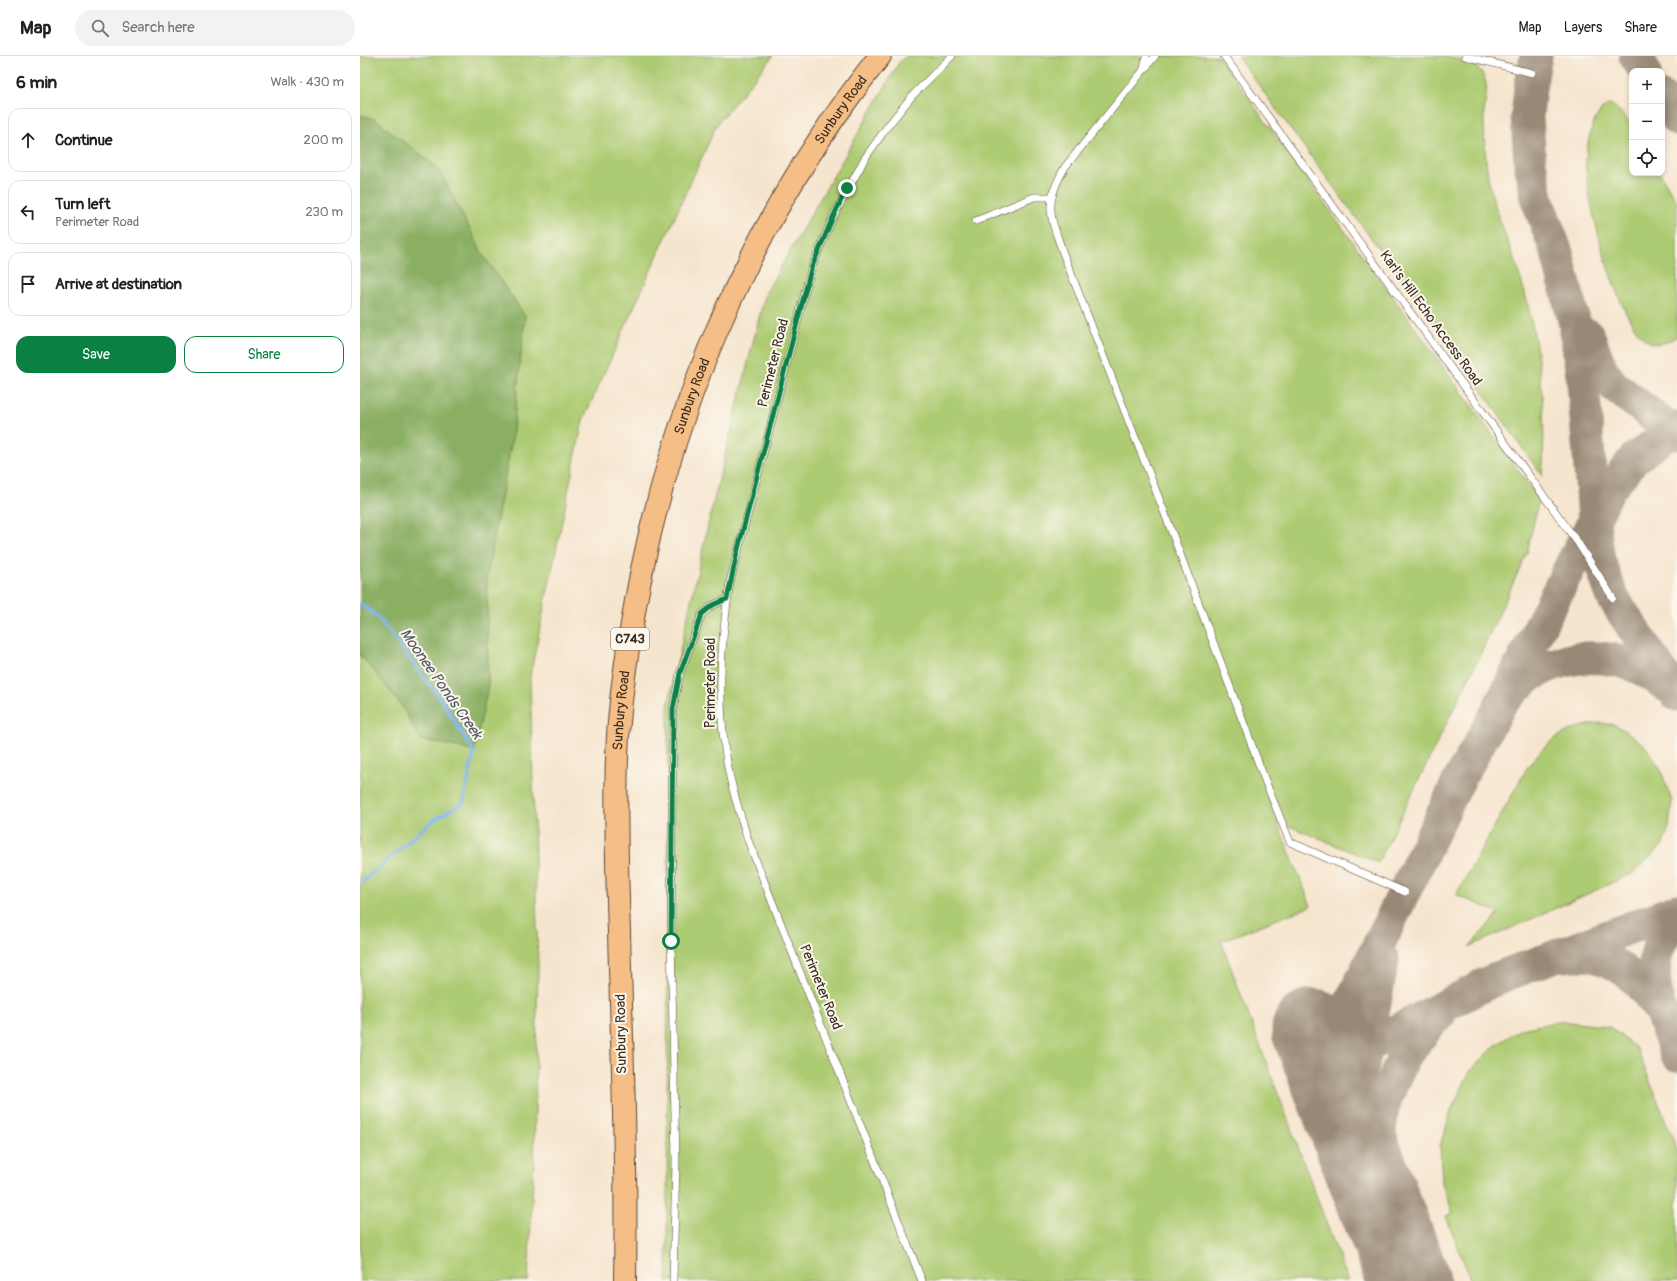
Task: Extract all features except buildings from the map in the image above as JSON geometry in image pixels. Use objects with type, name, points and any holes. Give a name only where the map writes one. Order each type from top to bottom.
[{"type":"main road","name":"Sunbury Road","points":[[615,1281],[613,1135],[605,857],[605,788],[614,656],[629,573],[643,510],[661,446],[684,378],[728,277],[764,208],[796,154],[867,56]]},
{"type":"main road","name":"Sunbury Road","points":[[625,1281],[625,1170],[617,854],[617,758],[620,712],[640,572],[655,510],[680,426],[728,300],[752,252],[798,173],[833,118],[880,56]]},
{"type":"lane","name":"Perimeter Road","points":[[922,1281],[752,850],[729,772],[723,735],[720,697],[720,658],[727,599],[737,553],[811,269],[833,217],[861,164],[887,127],[912,96],[952,56]]},
{"type":"lane","points":[[1144,70],[1146,56]]},
{"type":"lane","points":[[1155,56],[1065,167],[1057,182],[1052,197],[1050,215],[1063,253],[1165,514],[1266,783],[1290,842],[1405,892]]},
{"type":"lane","name":"Karl's Hill Echo Access Road","points":[[1224,56],[1578,543],[1613,598]]},
{"type":"lane","points":[[1465,56],[1532,73]]},
{"type":"lane","points":[[976,221],[1034,197],[1052,197]]},
{"type":"lane","points":[[673,1281],[676,1161],[671,941],[673,709],[680,673],[702,614],[713,605],[727,599]]},
{"type":"green space","points":[[360,56],[773,56],[717,124],[583,420],[530,676],[538,965],[534,1159],[528,1281],[360,1281],[360,604],[488,687],[487,575],[512,438],[525,316],[484,257],[375,119],[360,115]]},
{"type":"green space","points":[[906,56],[1218,56],[1539,499],[1527,553],[1480,655],[1378,863],[1277,821],[1311,906],[1221,941],[1348,1281],[667,1281],[668,705],[710,516],[765,294],[900,61]]},
{"type":"green space","points":[[1237,56],[1447,56],[1471,64],[1482,73],[1487,90],[1484,112],[1484,130],[1489,182],[1496,208],[1525,294],[1536,345],[1540,372],[1544,425],[1542,476],[1478,385],[1486,380],[1469,355],[1461,360]]},
{"type":"green space","points":[[1610,104],[1616,108],[1629,123],[1629,176],[1662,176],[1677,202],[1677,336],[1662,343],[1652,343],[1640,334],[1628,317],[1607,265],[1599,236],[1588,185],[1586,161],[1590,132],[1603,108]]},
{"type":"green space","points":[[360,115],[375,119],[438,168],[484,257],[525,316],[512,438],[487,575],[488,687],[474,752],[458,747],[421,740],[401,705],[360,654]]},
{"type":"green space","points":[[1600,723],[1615,725],[1633,736],[1645,746],[1660,768],[1672,801],[1669,828],[1662,846],[1632,874],[1469,947],[1499,913],[1456,895],[1527,768],[1542,749],[1558,736],[1577,728]]},
{"type":"green space","points":[[1561,1021],[1610,1027],[1637,1049],[1677,1149],[1677,1281],[1471,1281],[1446,1216],[1453,1213],[1442,1183],[1440,1146],[1452,1108],[1471,1070],[1496,1045],[1521,1029]]},
{"type":"waterway","name":"Moonee Ponds Creek","points":[[360,604],[378,617],[442,701],[474,752],[463,803],[432,821],[360,884]]},
{"type":"taxiway","points":[[1536,56],[1530,88],[1527,117],[1530,163],[1538,202],[1557,253],[1575,325],[1583,383],[1595,531],[1599,560],[1613,598],[1677,695]]},
{"type":"taxiway","points":[[1635,56],[1643,68]]},
{"type":"taxiway","points":[[1665,102],[1677,120]]},
{"type":"taxiway","points":[[1588,335],[1603,372],[1614,386],[1677,434]]},
{"type":"taxiway","points":[[1500,977],[1327,1067],[1330,1044],[1458,782],[1495,715],[1609,490],[1634,459],[1677,427]]},
{"type":"taxiway","points":[[1509,695],[1526,680],[1544,668],[1565,661],[1586,658],[1607,659],[1628,664],[1648,673],[1666,686]]},
{"type":"taxiway","points":[[1481,986],[1500,977],[1677,910]]},
{"type":"taxiway","points":[[1677,921],[1665,936],[1657,952],[1654,969],[1655,986],[1659,1004],[1664,1022],[1677,1055]]},
{"type":"taxiway","points":[[1565,956],[1581,955],[1595,957],[1608,961],[1619,967],[1640,985],[1658,1008]]},
{"type":"taxiway","points":[[1362,1156],[1357,1097],[1383,960]]},
{"type":"taxiway","points":[[1383,1211],[1377,1159],[1383,1106],[1402,1060],[1433,1020],[1439,1016]]},
{"type":"runway","points":[[1313,1030],[1409,1281]]},
{"type":"route","points":[[671,941],[673,709],[680,673],[702,614],[713,605],[727,599],[737,553],[811,269],[847,188]]}]
